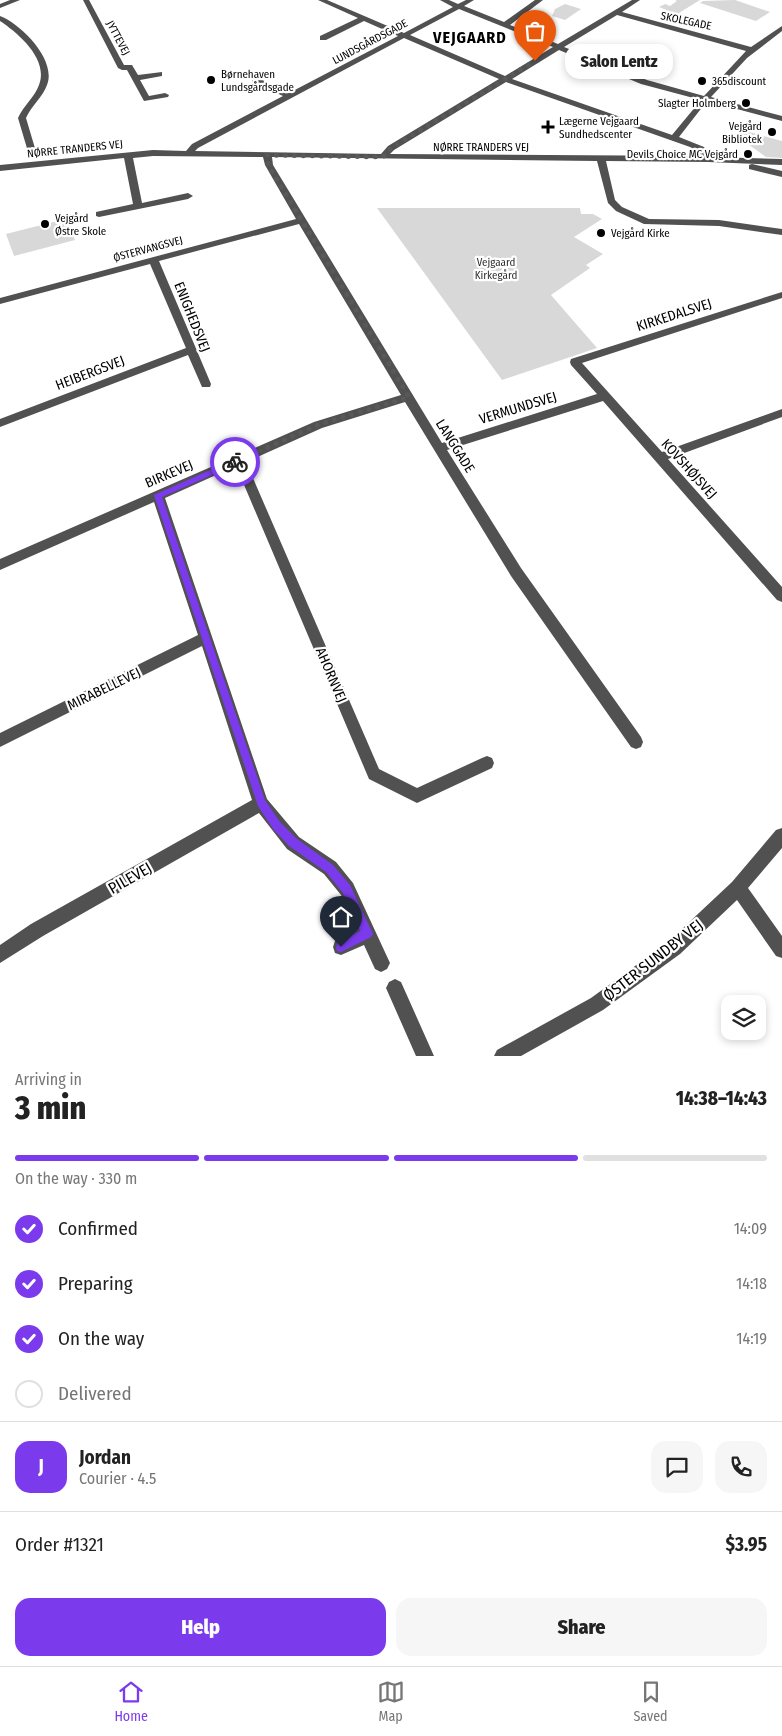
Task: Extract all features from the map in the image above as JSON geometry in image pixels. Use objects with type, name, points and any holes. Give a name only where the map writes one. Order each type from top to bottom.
[{"type":"street","points":[[0,6],[17,0]]},
{"type":"street","name":"JYTTEVEJ","points":[[86,0],[118,63],[122,68],[130,67],[147,99],[165,95]]},
{"type":"street","points":[[321,0],[407,35],[505,79],[704,151],[708,155],[708,159]]},
{"type":"street","points":[[443,0],[644,82],[782,119]]},
{"type":"street","name":"LUNDSGÅRDSGADE","points":[[188,154],[195,146],[471,0]]},
{"type":"street","points":[[505,25],[540,0]]},
{"type":"street","points":[[383,157],[391,148],[637,0]]},
{"type":"street","name":"SKOLEGADE","points":[[617,13],[645,23],[711,37],[751,50]]},
{"type":"street","points":[[0,18],[28,40],[44,72],[44,84],[22,118],[33,155]]},
{"type":"street","points":[[323,38],[364,18]]},
{"type":"street","points":[[673,139],[706,98],[751,50],[782,28]]},
{"type":"street","points":[[136,78],[158,74]]},
{"type":"street","points":[[255,80],[290,97]]},
{"type":"street","name":"NØRRE TRANDERS VEJ","points":[[0,168],[128,155],[188,154],[708,159],[782,163]]},
{"type":"street","points":[[128,155],[138,206]]},
{"type":"street","name":"LANGGADE","points":[[267,155],[268,165],[516,572],[636,742]]},
{"type":"street","points":[[601,158],[611,201],[619,209],[647,222],[719,223],[782,232]]},
{"type":"street","points":[[752,167],[782,174]]},
{"type":"street","points":[[99,214],[188,196]]},
{"type":"street","name":"ØSTERVANGSVEJ","points":[[0,301],[302,220]]},
{"type":"street","name":"ENIGHEDSVEJ","points":[[154,261],[206,384]]},
{"type":"street","name":"KIRKEDALSVEJ","points":[[575,362],[782,294]]},
{"type":"street","name":"HEIBERGSVEJ","points":[[0,423],[191,350]]},
{"type":"street","name":"KOVSHØJSVEJ","points":[[575,362],[782,596]]},
{"type":"street","name":"VERMUNDSVEJ","points":[[439,448],[605,396]]},
{"type":"street","name":"BIRKEVEJ","points":[[0,564],[318,425],[409,397]]},
{"type":"street","points":[[659,458],[782,413]]},
{"type":"street","name":"AHORNVEJ","points":[[238,460],[374,774],[417,796],[487,763]]},
{"type":"street","points":[[158,495],[261,803],[276,825],[293,843],[330,868],[347,889],[381,963]]},
{"type":"street","name":"MIRABELLEVEJ","points":[[0,740],[207,637]]},
{"type":"street","name":"PILEVEJ","points":[[0,955],[37,930],[261,803]]},
{"type":"street","name":"ØSTER SUNDBY VEJ","points":[[503,1056],[597,1004],[674,948],[738,888],[782,836]]},
{"type":"street","points":[[738,888],[782,950]]},
{"type":"street","points":[[341,947],[367,934]]},
{"type":"street","points":[[395,988],[425,1056]]},
{"type":"green space","points":[[675,0],[700,0],[679,13],[674,20],[661,17],[669,11],[659,7],[665,4],[670,6],[677,1]]},
{"type":"green space","points":[[735,0],[770,12],[756,21],[700,3],[703,1]]},
{"type":"green space","points":[[565,4],[581,9],[565,20],[552,16],[555,9]]},
{"type":"green space","points":[[746,131],[782,141],[782,158],[766,157],[735,135]]},
{"type":"green space","name":"Vejgaard Kirkegård","points":[[377,208],[580,208],[581,214],[593,214],[602,219],[574,237],[603,254],[586,265],[590,268],[551,295],[597,348],[502,380]]},
{"type":"green space","points":[[65,219],[75,240],[14,256],[6,234]]},
{"type":"way so far","points":[[235,462],[318,425],[409,397],[268,165],[267,155],[383,157],[391,148],[535,61]]},
{"type":"place","name":"Salon Lentz","points":[[535,61]]},
{"type":"place","name":"Børnehaven Lundsgårdsgade","points":[[211,80]]},
{"type":"place","name":"365discount","points":[[702,81]]},
{"type":"place","name":"Slagter Holmberg","points":[[746,103]]},
{"type":"place","name":"Lægerne Vejgaard Sundhedscenter","points":[[548,127]]},
{"type":"place","name":"Vejgård Bibliotek","points":[[772,132]]},
{"type":"place","name":"Devils Choice MC Vejgård","points":[[748,154]]},
{"type":"place","name":"Vejgård Østre Skole","points":[[45,224]]},
{"type":"place","name":"Vejgård Kirke","points":[[601,233]]},
{"type":"district","name":"VEJGAARD","points":[[470,37]]},
{"type":"route","points":[[235,462],[158,495],[261,803],[276,825],[293,843],[330,868],[347,889],[367,934],[341,947]]}]
